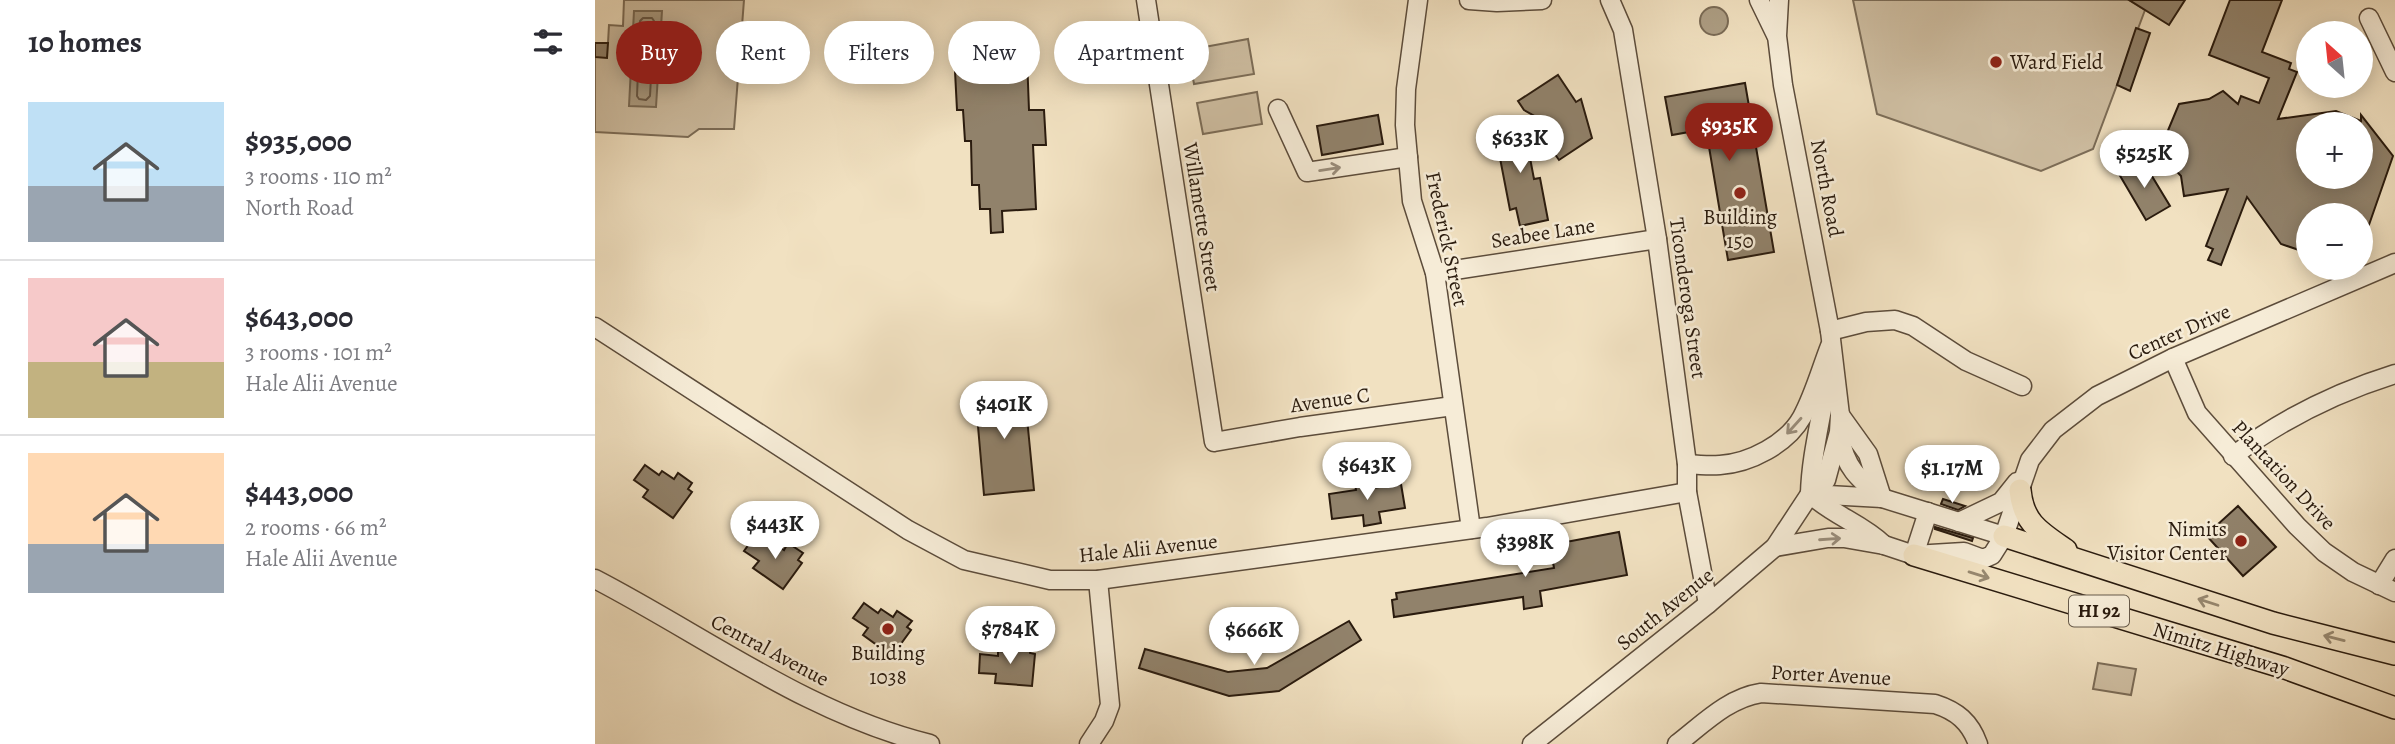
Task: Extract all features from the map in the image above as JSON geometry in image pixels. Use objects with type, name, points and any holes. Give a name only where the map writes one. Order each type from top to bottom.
[{"type":"main road","points":[[2023,480],[2021,501],[2032,525],[2081,562]]},
{"type":"main road","name":"HI 92","points":[[2004,537],[2081,562]]},
{"type":"main road","name":"Nimitz Highway","points":[[1914,555],[2285,668],[2395,708]]},
{"type":"main road","name":"Nimitz Highway","points":[[2081,562],[2273,623],[2395,654]]},
{"type":"main road","points":[[2285,668],[2395,692]]},
{"type":"street","name":"Willamette Street","points":[[1146,0],[1215,442]]},
{"type":"street","name":"Frederick Street","points":[[1418,0],[1406,89],[1405,125],[1412,201],[1435,273],[1471,529]]},
{"type":"street","points":[[1469,0],[1542,0]]},
{"type":"street","name":"Ticonderoga Street","points":[[1610,0],[1623,30],[1657,239],[1687,464],[1686,492],[1709,604]]},
{"type":"street","points":[[1759,0],[1777,36]]},
{"type":"street","name":"North Road","points":[[1779,0],[1777,36],[1783,85],[1831,337],[1839,424],[1826,480],[1810,494]]},
{"type":"street","points":[[2369,18],[2395,72]]},
{"type":"street","points":[[1278,109],[1307,173],[1408,157]]},
{"type":"street","name":"Seabee Lane","points":[[1435,273],[1657,239]]},
{"type":"street","name":"Center Drive","points":[[2023,480],[2030,460],[2053,430],[2118,384],[2395,263]]},
{"type":"street","points":[[1687,464],[1720,465],[1737,462],[1759,454],[1780,441],[1802,418],[1831,337],[1866,322],[1895,320],[1913,326],[1966,360],[2022,386]]},
{"type":"street","name":"Hale Alii Avenue","points":[[595,327],[908,530],[964,560],[1050,580],[1098,580],[1471,529],[1686,492]]},
{"type":"street","name":"North Road","points":[[1810,494],[1810,470],[1823,411],[1831,337]]},
{"type":"street","name":"Plantation Drive","points":[[2173,358],[2197,413],[2297,526],[2324,552],[2353,572],[2387,588]]},
{"type":"street","points":[[2233,456],[2266,431],[2315,407],[2395,374]]},
{"type":"street","name":"Avenue C","points":[[1215,442],[1300,427],[1453,406]]},
{"type":"street","points":[[1839,424],[1843,456],[1853,472],[1882,498]]},
{"type":"street","points":[[1959,522],[2001,502],[2023,480]]},
{"type":"street","points":[[1928,512],[1914,555],[1964,552],[1983,559],[1992,555],[2004,537],[2023,480]]},
{"type":"street","points":[[1810,494],[1882,498]]},
{"type":"street","points":[[1810,494],[1825,508],[1870,531],[1885,545]]},
{"type":"street","name":"South Avenue","points":[[1532,744],[1709,604],[1775,547],[1810,494]]},
{"type":"street","name":"HI 92","points":[[1882,498],[2004,537]]},
{"type":"street","points":[[1775,547],[1828,538],[1885,545]]},
{"type":"street","name":"Nimitz Highway","points":[[1885,545],[1914,555]]},
{"type":"street","points":[[2387,588],[2395,559]]},
{"type":"street","name":"Central Avenue","points":[[595,579],[787,687],[842,714],[930,744]]},
{"type":"street","points":[[1089,744],[1104,721],[1110,705],[1098,580]]},
{"type":"street","name":"Porter Avenue","points":[[1677,744],[1727,705],[1743,697],[1761,693],[1935,704],[1957,712],[1965,720],[1978,744]]},
{"type":"shaded area","points":[[624,0],[744,0],[742,21],[716,21],[716,84],[737,84],[734,129],[699,129],[688,137],[595,132],[595,43],[608,43],[609,25],[616,26],[616,84],[702,84],[702,21],[623,21]]},
{"type":"shaded area","name":"Ward Field","points":[[1853,0],[2129,0],[2145,10],[2093,149],[2041,171],[1877,114]]},
{"type":"shaded area","points":[[1248,39],[1254,74],[1209,82],[1209,46]]},
{"type":"shaded area","points":[[1257,92],[1262,124],[1203,134],[1197,103]]},
{"type":"shaded area","points":[[2098,663],[2136,669],[2131,695],[2093,689]]},
{"type":"water","points":[[1714,7],[1724,11],[1728,21],[1724,31],[1714,35],[1704,31],[1700,21],[1704,11]]},
{"type":"water","points":[[634,11],[662,11],[661,21],[633,21]]},
{"type":"water","points":[[630,84],[657,84],[656,107],[629,106]]},
{"type":"building","points":[[2129,0],[2185,0],[2169,25]]},
{"type":"building","points":[[2230,0],[2282,0],[2262,52],[2291,63],[2289,69],[2296,72],[2278,119],[2296,117],[2296,189],[2373,189],[2373,130],[2393,156],[2373,213],[2373,203],[2296,203],[2296,249],[2281,244],[2247,197],[2221,265],[2208,260],[2213,249],[2206,246],[2228,189],[2184,196],[2181,176],[2159,152],[2179,104],[2209,99],[2223,91],[2238,104],[2241,96],[2259,103],[2269,78],[2209,55]]},
{"type":"building","points":[[2136,28],[2150,33],[2130,91],[2117,85]]},
{"type":"building","points":[[595,43],[608,43],[607,58],[595,57]]},
{"type":"building","points":[[1558,75],[1576,102],[1581,99],[1592,138],[1559,160],[1531,120],[1538,118],[1524,110],[1518,101]]},
{"type":"building","name":"Building 150","points":[[1745,83],[1774,252],[1728,260],[1706,129],[1672,135],[1665,97]]},
{"type":"building","points":[[956,84],[1028,84],[1029,110],[1044,110],[1046,145],[1033,145],[1036,209],[1002,211],[1003,232],[991,233],[990,209],[980,209],[979,185],[972,185],[971,141],[965,141],[963,110],[957,110]]},
{"type":"building","points":[[1378,115],[1383,144],[1322,155],[1317,126]]},
{"type":"building","points":[[1523,121],[1534,179],[1540,178],[1548,220],[1520,226],[1516,208],[1510,210],[1494,127]]},
{"type":"building","points":[[2141,158],[2170,206],[2146,220],[2119,174]]},
{"type":"building","points":[[1024,387],[1034,490],[984,495],[975,392]]},
{"type":"building","points":[[645,465],[659,475],[662,471],[674,479],[678,473],[692,483],[688,489],[692,492],[673,518],[643,497],[648,490],[634,480]]},
{"type":"building","points":[[1371,481],[1373,488],[1401,484],[1405,508],[1379,512],[1381,523],[1364,526],[1363,515],[1332,519],[1329,494],[1356,490],[1355,484]]},
{"type":"building","points":[[1943,499],[1965,506],[1958,510],[1941,504]]},
{"type":"building","name":"Nimits Visitor Center","points":[[2238,506],[2276,547],[2243,576],[2206,535]]},
{"type":"building","points":[[1935,529],[1973,538],[1972,541]]},
{"type":"building","points":[[1619,532],[1627,575],[1540,591],[1542,606],[1524,609],[1523,597],[1394,617],[1392,600],[1397,599],[1396,593],[1554,568],[1550,545]]},
{"type":"building","points":[[755,536],[769,546],[772,542],[784,550],[788,543],[803,553],[798,560],[802,563],[783,589],[753,568],[759,561],[744,551]]},
{"type":"building","name":"Building 1038","points":[[864,603],[878,613],[881,609],[893,617],[897,611],[912,621],[907,627],[911,630],[892,656],[863,635],[868,628],[853,618]]},
{"type":"building","points":[[1349,621],[1361,640],[1279,691],[1229,696],[1139,668],[1145,649],[1228,672],[1267,668]]},
{"type":"building","points":[[1013,644],[1030,646],[1030,653],[1035,654],[1032,686],[995,683],[996,674],[979,673],[980,654],[998,656],[998,651],[1012,652]]},
{"type":"place","name":"Ward Field","points":[[1996,62]]},
{"type":"place","name":"Building 150","points":[[1740,193]]},
{"type":"place","name":"Nimits Visitor Center","points":[[2241,541]]},
{"type":"place","name":"Building 1038","points":[[888,629]]}]
